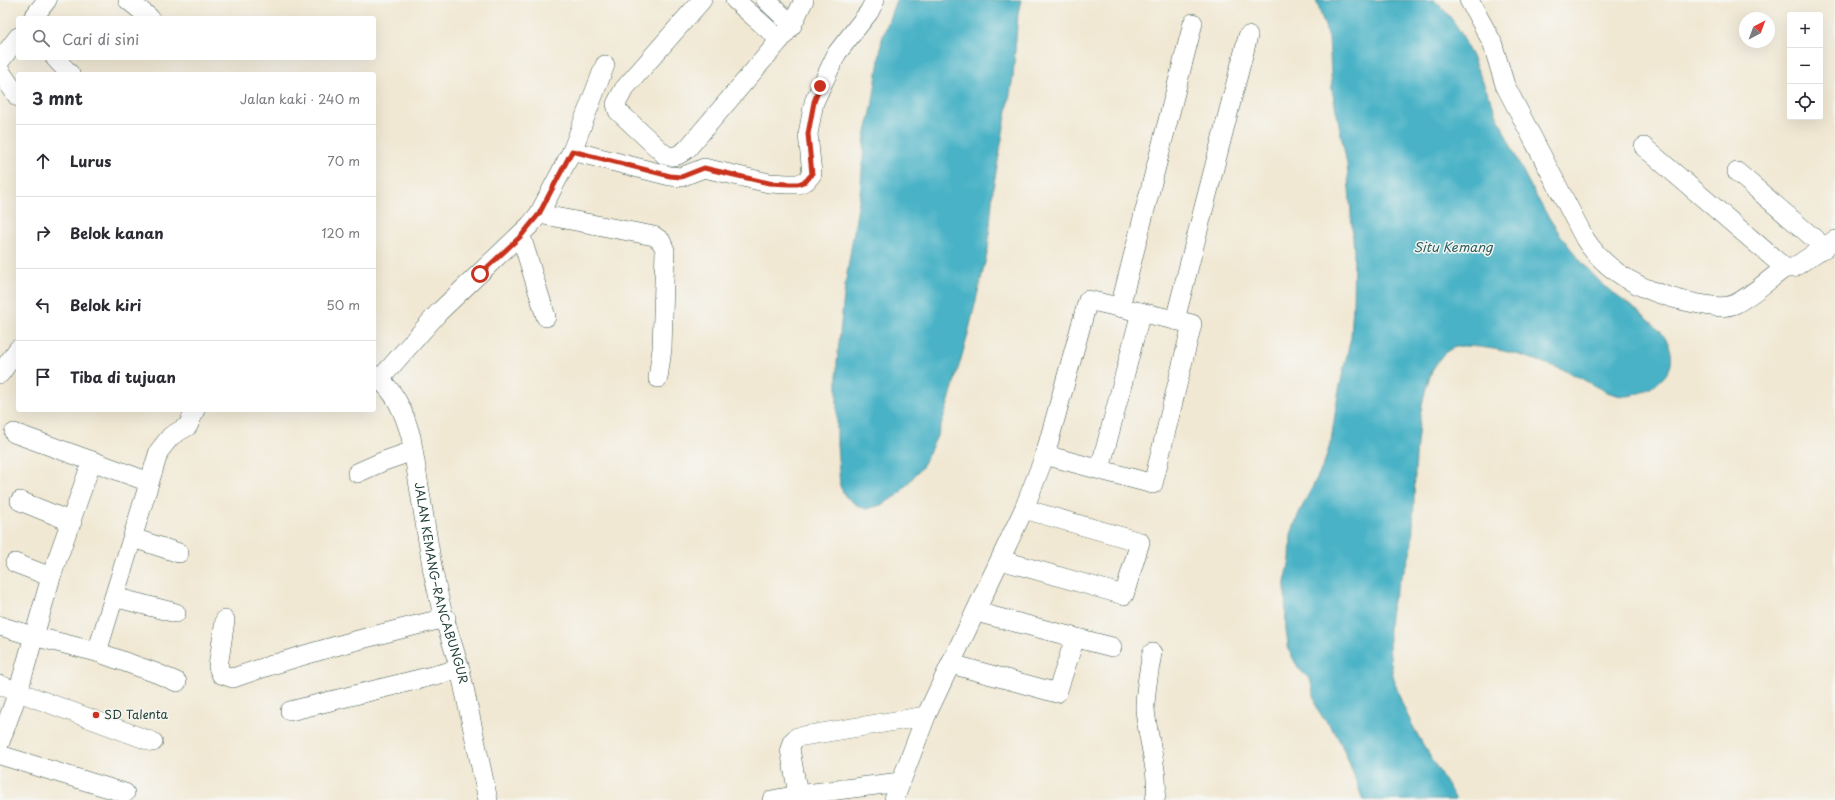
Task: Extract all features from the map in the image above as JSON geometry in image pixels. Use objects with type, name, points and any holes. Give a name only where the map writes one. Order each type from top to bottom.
[{"type":"street","points":[[35,16],[48,0]]},
{"type":"street","points":[[128,0],[148,16]]},
{"type":"street","points":[[702,0],[624,89],[616,104],[618,111],[665,155],[671,157],[678,156],[687,149],[780,40],[792,25],[804,0]]},
{"type":"street","points":[[736,0],[780,40]]},
{"type":"street","points":[[766,0],[792,25]]},
{"type":"street","points":[[572,151],[670,176],[681,177],[704,168],[769,183],[798,184],[806,181],[812,174],[808,134],[814,102],[837,53],[869,12],[875,0]]},
{"type":"street","points":[[1469,0],[1492,42],[1501,77],[1585,239],[1594,252],[1606,264],[1639,286],[1660,295],[1717,307],[1735,304],[1785,268],[1793,268],[1830,244],[1737,172]]},
{"type":"street","points":[[1120,307],[1193,23]]},
{"type":"street","points":[[1175,320],[1248,36]]},
{"type":"street","points":[[0,61],[16,40]]},
{"type":"street","points":[[57,60],[68,72]]},
{"type":"street","points":[[377,377],[439,312],[521,236],[539,214],[572,151],[605,65]]},
{"type":"street","points":[[0,71],[16,94]]},
{"type":"street","points":[[1644,147],[1785,268]]},
{"type":"street","points":[[539,214],[654,236],[661,241],[665,250],[662,349],[658,378]]},
{"type":"street","points":[[521,236],[546,317]]},
{"type":"street","points":[[894,800],[926,716],[1001,560],[1024,509],[1045,455],[1088,300],[1192,324],[1153,484],[1045,455]]},
{"type":"street","points":[[1100,470],[1141,312]]},
{"type":"street","points":[[0,374],[16,352]]},
{"type":"street","name":"JALAN KEMANG–RANCABUNGUR","points":[[377,377],[393,394],[406,419],[413,451],[428,543],[442,611],[446,618],[460,669],[488,800]]},
{"type":"street","points":[[97,652],[159,451],[170,436],[188,426],[194,412]]},
{"type":"street","points":[[14,433],[149,482]]},
{"type":"street","points":[[357,473],[384,460],[413,451]]},
{"type":"street","points":[[0,742],[9,689],[33,636],[51,577],[72,522],[92,461]]},
{"type":"street","points":[[20,501],[72,522]]},
{"type":"street","points":[[1001,560],[1124,595],[1140,542],[1024,509]]},
{"type":"street","points":[[133,538],[179,553]]},
{"type":"street","points":[[15,564],[51,577]]},
{"type":"street","points":[[114,597],[176,613]]},
{"type":"street","points":[[976,612],[1112,647]]},
{"type":"street","points":[[225,620],[218,667],[221,674],[233,678],[279,662],[358,639],[446,618]]},
{"type":"street","points":[[0,626],[97,652],[149,670],[177,682]]},
{"type":"street","points":[[951,664],[1057,693],[1074,638]]},
{"type":"street","points":[[1152,653],[1146,684],[1145,709],[1154,772],[1155,800]]},
{"type":"street","points":[[290,711],[460,669]]},
{"type":"street","points":[[9,689],[153,742]]},
{"type":"street","points":[[798,795],[790,749],[792,742],[797,737],[926,716]]},
{"type":"street","points":[[0,755],[125,793]]},
{"type":"street","points":[[772,800],[798,795],[900,782]]},
{"type":"water","points":[[896,0],[1021,0],[1018,13],[1013,77],[993,189],[988,250],[967,338],[949,401],[938,434],[922,467],[897,496],[881,505],[866,509],[858,506],[845,496],[840,486],[837,444],[837,362],[845,286],[860,194],[865,136],[872,108],[882,39]]},
{"type":"water","name":"Situ Kemang","points":[[1316,0],[1434,0],[1446,13],[1463,37],[1514,153],[1543,209],[1580,260],[1600,282],[1639,312],[1660,332],[1668,343],[1671,354],[1670,367],[1658,383],[1638,394],[1625,396],[1603,390],[1575,375],[1531,358],[1505,351],[1478,347],[1465,346],[1446,352],[1432,371],[1423,399],[1418,432],[1411,549],[1392,606],[1389,624],[1389,643],[1392,670],[1396,687],[1410,721],[1456,800],[1363,800],[1346,754],[1336,734],[1318,711],[1310,679],[1299,669],[1289,651],[1286,630],[1285,582],[1290,560],[1291,534],[1299,513],[1324,464],[1331,441],[1338,394],[1351,337],[1353,306],[1354,250],[1347,164],[1332,90],[1329,38]]},
{"type":"place","name":"SD Talenta","points":[[96,715]]},
{"type":"route","points":[[480,274],[521,236],[539,214],[567,164],[572,151],[670,176],[681,177],[704,168],[719,173],[769,183],[798,184],[806,181],[812,174],[812,166],[808,148],[810,118],[820,86]]}]
